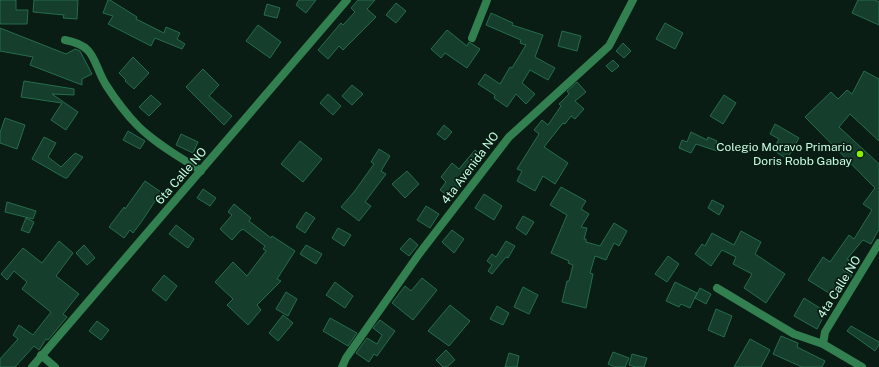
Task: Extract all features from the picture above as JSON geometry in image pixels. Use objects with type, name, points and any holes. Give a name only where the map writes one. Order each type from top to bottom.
[{"type":"street","name":"6ta Calle NO","points":[[32,367],[348,0]]},
{"type":"street","points":[[472,38],[487,0]]},
{"type":"street","name":"4ta Avenida NO","points":[[342,367],[346,358],[419,254],[508,137],[609,46],[633,0]]},
{"type":"street","points":[[65,40],[87,48],[97,64],[106,84],[124,110],[139,127],[201,171]]},
{"type":"street","name":"4ta Calle NO","points":[[823,344],[825,332],[828,326],[879,243]]},
{"type":"street","points":[[716,288],[794,334],[823,344],[862,367]]},
{"type":"street","points":[[41,355],[55,367]]},
{"type":"building","points":[[0,0],[16,0],[16,10],[28,10],[27,24],[0,24]]},
{"type":"building","points":[[34,0],[78,0],[77,19],[63,18],[64,15],[33,12]]},
{"type":"building","points":[[108,0],[137,17],[136,19],[164,33],[166,27],[180,33],[177,39],[185,44],[182,49],[155,38],[151,46],[108,24],[113,16],[103,13]]},
{"type":"building","points":[[299,0],[316,0],[306,13],[296,5]]},
{"type":"building","points":[[358,0],[375,0],[367,9],[376,17],[343,50],[339,46],[328,59],[318,50],[341,23],[343,25],[355,12],[351,8]]},
{"type":"building","points":[[858,0],[875,0],[879,2],[879,25],[852,13]]},
{"type":"building","points":[[396,3],[406,11],[396,23],[386,15]]},
{"type":"building","points":[[267,4],[280,8],[277,18],[264,15]]},
{"type":"building","points":[[491,13],[513,23],[512,25],[543,35],[535,57],[555,68],[548,80],[530,70],[522,83],[535,94],[526,104],[516,94],[507,107],[494,98],[495,95],[478,84],[485,74],[500,84],[526,45],[520,43],[521,40],[486,25]]},
{"type":"building","points":[[665,23],[683,33],[675,49],[656,39]]},
{"type":"building","points":[[258,25],[281,42],[270,58],[246,41]]},
{"type":"building","points":[[0,28],[66,54],[75,49],[80,51],[92,74],[82,79],[82,85],[30,65],[33,57],[0,51]]},
{"type":"building","points":[[447,30],[467,46],[469,42],[480,49],[467,68],[445,53],[441,58],[431,49]]},
{"type":"building","points":[[562,31],[581,36],[577,51],[558,46]]},
{"type":"building","points":[[623,43],[631,51],[624,58],[616,51]]},
{"type":"building","points":[[133,57],[149,73],[134,89],[119,73]]},
{"type":"building","points":[[613,60],[619,66],[612,72],[606,66]]},
{"type":"building","points":[[203,69],[219,85],[209,96],[232,116],[224,125],[186,87]]},
{"type":"building","name":"Colegio Moravo Primario Doris Robb Gabay","points":[[864,71],[879,79],[879,141],[850,114],[839,127],[879,164],[879,229],[871,244],[863,240],[847,259],[849,260],[843,270],[852,275],[837,298],[808,280],[823,257],[830,262],[849,235],[854,239],[872,210],[863,204],[875,188],[805,117],[831,92],[838,99],[847,90],[852,94]]},
{"type":"building","points":[[24,81],[74,89],[74,95],[52,94],[78,112],[66,130],[51,120],[62,103],[21,97]]},
{"type":"building","points":[[577,82],[586,92],[575,101],[584,109],[575,119],[571,116],[565,124],[563,123],[544,147],[568,163],[555,184],[543,176],[535,191],[517,181],[522,171],[517,169],[539,134],[534,130],[542,120],[548,125],[561,106],[559,104],[569,94],[567,91]]},
{"type":"building","points":[[352,85],[363,94],[352,105],[342,96]]},
{"type":"building","points":[[328,94],[341,106],[333,115],[320,103]]},
{"type":"building","points":[[151,95],[161,104],[149,116],[139,107]]},
{"type":"building","points":[[724,95],[736,103],[723,124],[710,116]]},
{"type":"building","points":[[5,118],[25,125],[17,149],[0,143],[0,133]]},
{"type":"building","points":[[775,124],[799,138],[787,159],[773,150],[779,139],[770,134]]},
{"type":"building","points":[[444,125],[452,132],[445,140],[437,134]]},
{"type":"building","points":[[128,131],[145,141],[140,149],[123,140]]},
{"type":"building","points":[[691,132],[707,140],[708,137],[717,141],[716,144],[719,146],[717,151],[696,144],[691,153],[679,148],[682,140],[687,142]]},
{"type":"building","points":[[181,134],[198,142],[193,153],[176,145]]},
{"type":"building","points":[[44,137],[56,143],[48,157],[61,167],[75,153],[83,157],[67,178],[32,159]]},
{"type":"building","points":[[300,141],[322,159],[303,182],[281,164]]},
{"type":"building","points":[[379,149],[390,156],[381,171],[386,174],[365,202],[371,206],[359,221],[341,207],[374,164],[371,162]]},
{"type":"building","points":[[475,150],[484,158],[456,191],[458,192],[452,199],[440,190],[446,182],[441,177],[452,163],[459,169]]},
{"type":"building","points":[[407,171],[419,184],[405,198],[392,184]]},
{"type":"building","points":[[145,181],[161,192],[133,233],[130,230],[124,238],[109,227],[124,207],[125,209]]},
{"type":"building","points":[[561,187],[586,201],[581,209],[589,214],[581,227],[587,228],[584,239],[586,239],[586,242],[600,246],[614,223],[627,231],[619,246],[614,243],[606,260],[595,256],[590,273],[593,274],[586,308],[562,302],[573,265],[568,263],[569,261],[551,253],[567,215],[550,205]]},
{"type":"building","points":[[203,189],[216,198],[210,206],[197,198]]},
{"type":"building","points":[[484,194],[502,206],[494,220],[475,208]]},
{"type":"building","points":[[712,200],[724,206],[719,215],[708,208]]},
{"type":"building","points":[[7,202],[36,211],[33,219],[5,212]]},
{"type":"building","points":[[234,204],[251,218],[249,221],[271,238],[272,236],[295,251],[277,279],[281,281],[257,305],[261,310],[248,325],[227,305],[233,299],[215,282],[233,262],[247,276],[266,251],[263,249],[265,246],[243,229],[232,240],[220,229],[232,215],[228,212]]},
{"type":"building","points":[[426,206],[439,214],[430,228],[417,220]]},
{"type":"building","points":[[306,212],[315,218],[305,233],[296,227]]},
{"type":"building","points":[[523,216],[534,222],[526,235],[516,228]]},
{"type":"building","points":[[26,218],[34,222],[29,233],[21,230]]},
{"type":"building","points":[[176,225],[194,239],[188,248],[169,234]]},
{"type":"building","points":[[338,228],[351,235],[344,246],[332,238]]},
{"type":"building","points":[[452,230],[464,239],[454,253],[442,242]]},
{"type":"building","points":[[741,231],[761,242],[755,254],[785,274],[766,303],[744,288],[752,274],[733,264],[736,257],[722,250],[711,266],[695,254],[702,244],[705,246],[712,233],[734,245]]},
{"type":"building","points":[[410,238],[418,245],[409,256],[400,249]]},
{"type":"building","points":[[59,241],[73,253],[56,276],[79,294],[63,314],[67,317],[48,340],[46,339],[39,350],[34,346],[15,367],[0,367],[0,359],[18,339],[13,335],[19,325],[33,335],[51,312],[22,289],[27,282],[14,271],[7,280],[1,274],[23,248],[42,263]]},
{"type":"building","points":[[506,241],[515,246],[508,258],[506,257],[492,274],[488,271],[492,265],[487,261],[492,254],[496,257]]},
{"type":"building","points":[[84,245],[95,258],[87,265],[76,253]]},
{"type":"building","points":[[306,245],[322,254],[316,264],[300,254]]},
{"type":"building","points":[[668,256],[679,264],[667,282],[655,274]]},
{"type":"building","points":[[164,275],[177,286],[166,301],[152,290]]},
{"type":"building","points":[[422,278],[437,290],[413,320],[392,303],[405,286],[411,291]]},
{"type":"building","points":[[335,282],[353,296],[345,308],[326,295]]},
{"type":"building","points":[[675,282],[697,293],[690,308],[681,304],[679,307],[666,301]]},
{"type":"building","points":[[523,287],[538,295],[529,314],[514,307]]},
{"type":"building","points":[[700,288],[711,294],[706,304],[695,298]]},
{"type":"building","points":[[286,292],[297,299],[288,316],[276,309]]},
{"type":"building","points":[[804,298],[826,312],[817,329],[794,316]]},
{"type":"building","points":[[450,305],[470,321],[449,346],[428,331]]},
{"type":"building","points":[[497,306],[509,313],[503,325],[490,319]]},
{"type":"building","points":[[716,309],[732,316],[724,337],[708,330]]},
{"type":"building","points":[[283,315],[293,323],[278,341],[269,333]]},
{"type":"building","points":[[330,318],[357,333],[348,346],[323,331]]},
{"type":"building","points":[[380,320],[395,331],[377,356],[374,354],[369,362],[356,353],[367,338],[377,344],[382,335],[373,328]]},
{"type":"building","points":[[97,321],[109,330],[101,340],[89,331]]},
{"type":"building","points":[[851,326],[879,342],[879,345],[875,351],[847,331]]},
{"type":"building","points":[[781,336],[798,343],[797,347],[825,361],[822,367],[802,367],[773,354]]},
{"type":"building","points":[[750,339],[770,350],[761,367],[734,367]]},
{"type":"building","points":[[446,350],[455,360],[447,367],[443,367],[436,360]]},
{"type":"building","points":[[613,352],[629,358],[625,367],[615,367],[608,364]]},
{"type":"building","points":[[509,353],[519,356],[517,367],[505,367]]},
{"type":"building","points":[[632,354],[647,358],[644,367],[629,365]]},
{"type":"place","name":"Colegio Moravo Primario Doris Robb Gabay","points":[[860,154]]}]
